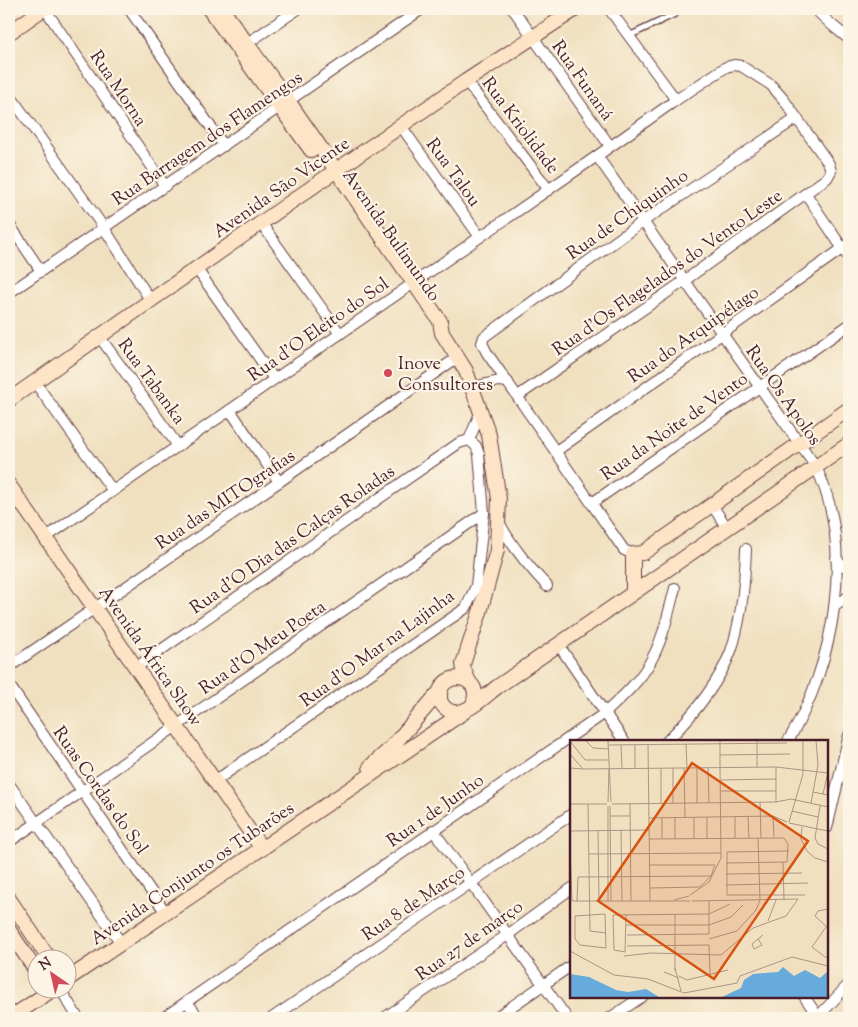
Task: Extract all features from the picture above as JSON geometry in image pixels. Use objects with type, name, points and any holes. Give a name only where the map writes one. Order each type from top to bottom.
[{"type":"street","points":[[9,33],[44,9]]},
{"type":"street","name":"Rua Morna","points":[[44,9],[165,186]]},
{"type":"street","points":[[129,9],[224,146]]},
{"type":"street","name":"Avenida Bulimundo","points":[[209,9],[285,104]]},
{"type":"street","name":"Avenida Bulimundo","points":[[222,9],[410,286],[433,326],[442,333],[458,357],[481,411],[490,436],[499,499],[497,550],[480,612],[464,657]]},
{"type":"street","points":[[246,44],[298,9]]},
{"type":"street","name":"Rua Barragem dos Flamengos","points":[[9,293],[422,9]]},
{"type":"street","name":"Rua Funaná","points":[[513,9],[610,146]]},
{"type":"street","name":"Avenida São Vicente","points":[[9,400],[332,173],[466,81],[576,9]]},
{"type":"street","points":[[609,9],[676,100]]},
{"type":"street","points":[[815,9],[849,39]]},
{"type":"street","name":"Rua d'O Eleito do Sol","points":[[45,538],[726,67],[734,64],[741,66],[771,85],[797,118]]},
{"type":"street","name":"Rua Kriolidade","points":[[466,81],[549,190]]},
{"type":"street","points":[[9,94],[104,228],[151,301]]},
{"type":"street","name":"Rua d'Os Flagelados do Vento Leste","points":[[518,396],[827,178],[831,171],[829,164],[797,118]]},
{"type":"street","name":"Rua de Chiquinho","points":[[508,382],[482,343],[484,337],[489,332],[642,222],[797,118]]},
{"type":"street","name":"Rua Talou","points":[[401,126],[480,237]]},
{"type":"street","name":"Rua Os Apolos","points":[[597,156],[816,467],[825,486],[836,559],[834,607],[827,646],[815,684],[789,740]]},
{"type":"street","points":[[806,194],[847,250]]},
{"type":"street","points":[[261,223],[340,334]]},
{"type":"street","points":[[9,224],[41,271]]},
{"type":"street","name":"Rua do Arquipélago","points":[[556,451],[722,334],[847,250]]},
{"type":"street","points":[[196,268],[274,379]]},
{"type":"street","name":"Rua da Noite de Vento","points":[[592,503],[849,325]]},
{"type":"street","name":"Rua Tabanka","points":[[99,336],[178,446]]},
{"type":"street","name":"Rua das MITOgrafias","points":[[9,667],[458,357]]},
{"type":"street","points":[[34,381],[113,491]]},
{"type":"street","points":[[472,387],[499,381],[508,382],[624,550],[633,554],[643,553],[849,409]]},
{"type":"street","points":[[230,410],[279,482]]},
{"type":"street","points":[[469,440],[481,411]]},
{"type":"street","name":"Rua d'O Mar na Lajinha","points":[[215,781],[466,608],[476,586],[484,513],[479,454],[476,446],[469,440]]},
{"type":"street","name":"Rua d'O Dia das Calças Roladas","points":[[135,668],[459,443],[469,440]]},
{"type":"street","points":[[336,798],[849,444]]},
{"type":"street","name":"Avenida África Show","points":[[10,490],[262,848]]},
{"type":"street","points":[[712,505],[727,528]]},
{"type":"street","name":"Rua d'O Meu Poeta","points":[[9,842],[484,513]]},
{"type":"street","points":[[499,521],[511,544],[523,561],[547,586]]},
{"type":"street","points":[[668,740],[687,721],[712,688],[731,650],[742,595],[746,549]]},
{"type":"street","points":[[633,554],[633,592]]},
{"type":"street","points":[[836,559],[849,570]]},
{"type":"street","name":"Rua 1 de Junho","points":[[163,1018],[605,713],[626,694],[649,665],[661,638],[675,588]]},
{"type":"street","points":[[834,607],[849,596]]},
{"type":"street","points":[[558,644],[623,740]]},
{"type":"street","points":[[464,657],[464,670],[475,692],[468,708]]},
{"type":"street","points":[[336,798],[390,749],[444,686],[464,657]]},
{"type":"street","points":[[468,708],[453,712],[444,706],[441,702],[444,686],[458,678],[471,685],[485,689],[497,687]]},
{"type":"street","name":"Ruas Cordas do Sol","points":[[9,685],[166,913]]},
{"type":"street","points":[[828,824],[849,735]]},
{"type":"street","points":[[9,784],[121,943]]},
{"type":"street","name":"Avenida Conjunto os Tubarões","points":[[78,972],[336,798]]},
{"type":"street","name":"Rua 8 de Março","points":[[272,1018],[570,815]]},
{"type":"street","points":[[433,830],[506,936],[567,1018]]},
{"type":"street","name":"Rua 27 de março","points":[[384,1018],[506,936],[570,889]]},
{"type":"street","points":[[9,899],[43,950]]},
{"type":"street","points":[[9,930],[28,959]]},
{"type":"street","points":[[495,1018],[570,966]]},
{"type":"street","points":[[805,997],[818,1017],[849,984]]},
{"type":"street","points":[[610,1018],[642,997]]},
{"type":"street","points":[[10,1018],[37,1000]]},
{"type":"street","points":[[61,1000],[78,1018]]},
{"type":"street","points":[[187,1002],[199,1018]]},
{"type":"lane","points":[[629,36],[675,14],[674,9]]},
{"type":"place","name":"Inove Consultores","points":[[388,373]]}]
